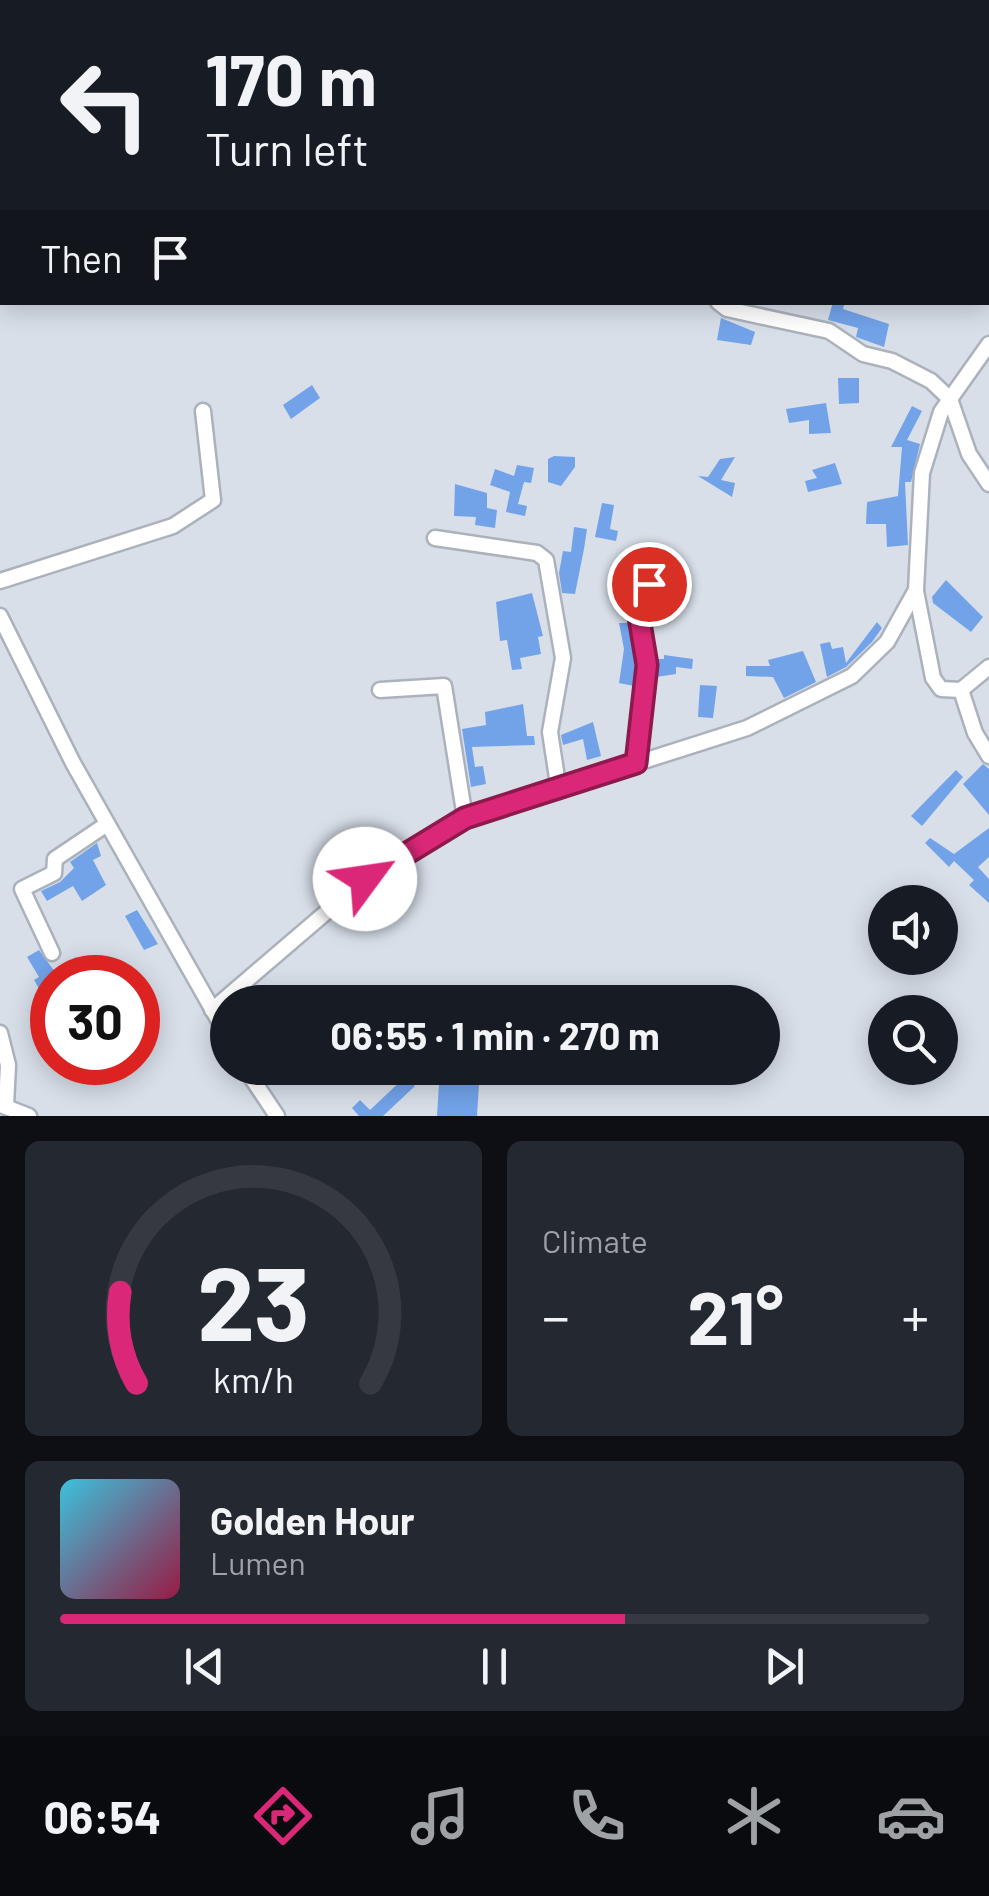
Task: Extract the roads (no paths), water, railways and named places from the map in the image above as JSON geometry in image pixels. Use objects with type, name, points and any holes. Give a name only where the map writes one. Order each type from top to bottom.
[{"type":"street","points":[[722,305],[829,331],[864,354],[892,361],[931,381],[950,399],[969,454],[989,484]]},
{"type":"street","points":[[989,344],[941,412],[922,473],[916,590],[933,678],[941,689],[961,690],[989,667]]},
{"type":"street","points":[[0,581],[173,526],[213,500],[203,411]]},
{"type":"street","points":[[435,538],[537,554],[546,560],[563,658],[550,732],[559,792]]},
{"type":"street","points":[[636,763],[647,665],[639,617],[649,584]]},
{"type":"street","points":[[241,985],[365,879],[465,818],[559,792],[747,728],[852,676],[887,642],[916,590]]},
{"type":"street","points":[[0,616],[107,824],[210,1006]]},
{"type":"street","points":[[380,690],[444,686],[465,818]]},
{"type":"street","points":[[961,690],[975,733],[989,756]]},
{"type":"street","points":[[52,953],[22,890],[54,873],[55,859],[61,852],[107,824]]},
{"type":"street","points":[[0,1032],[8,1065],[3,1106],[29,1116]]},
{"type":"street","points":[[256,1085],[277,1116]]}]
